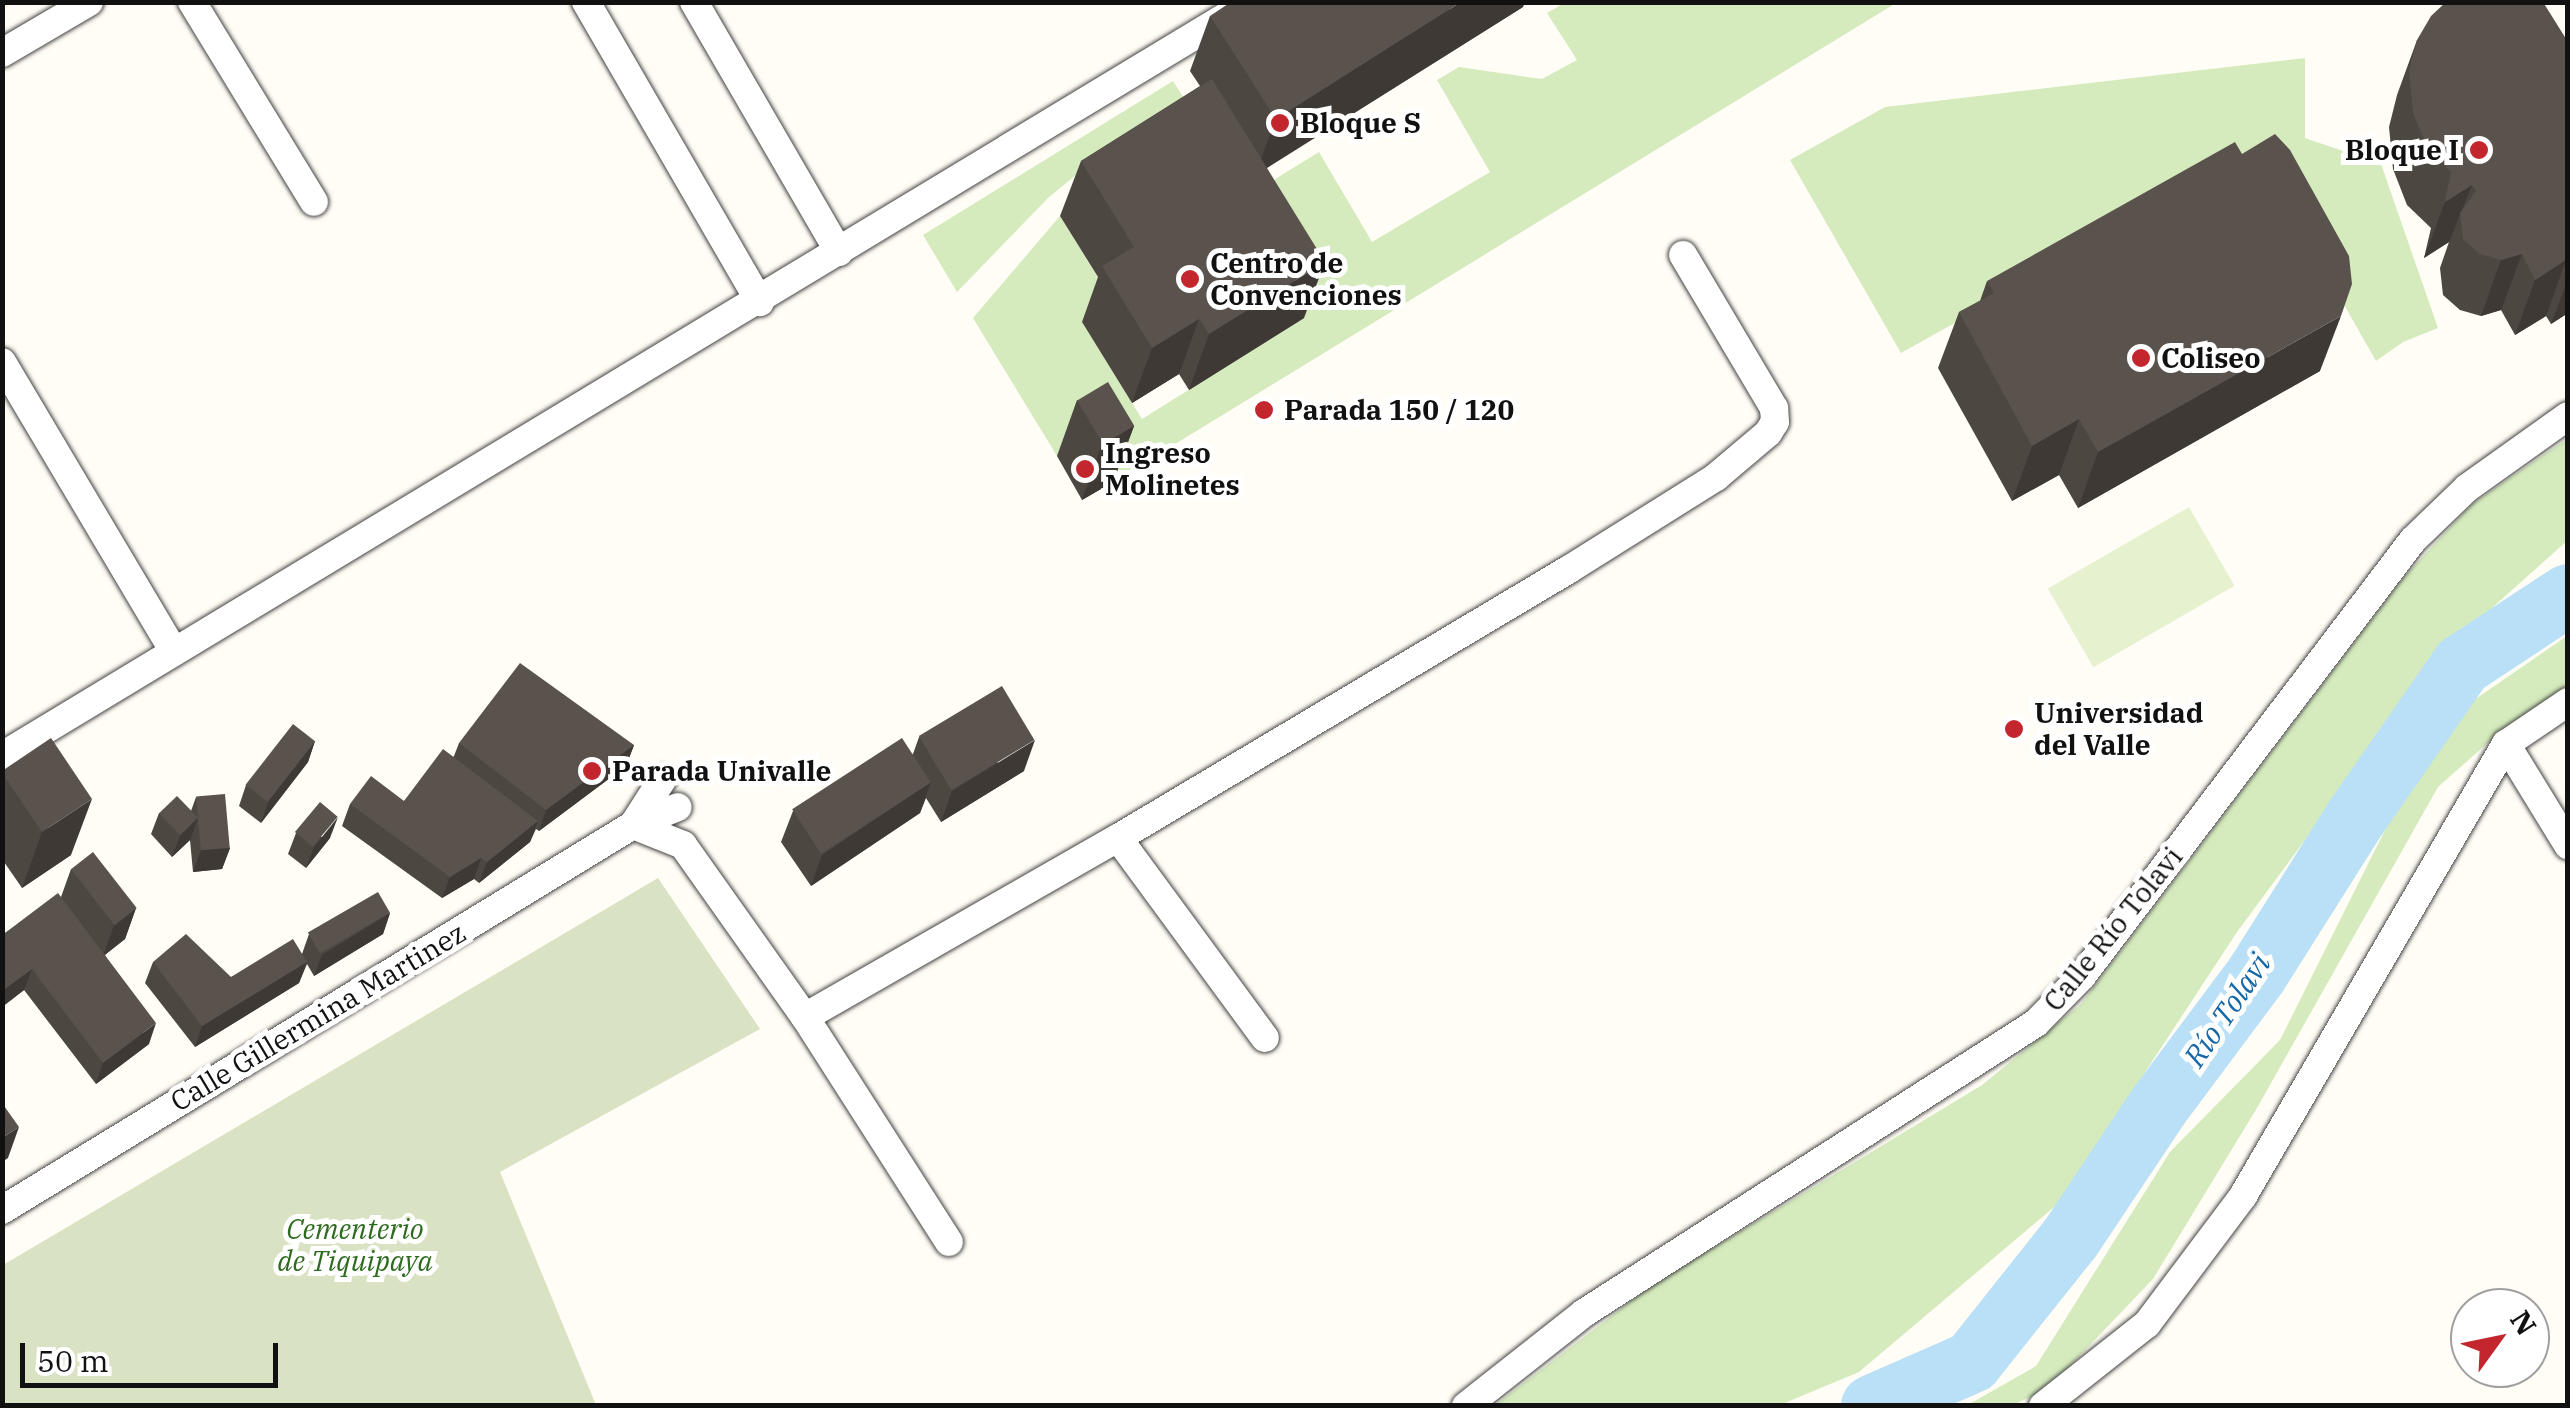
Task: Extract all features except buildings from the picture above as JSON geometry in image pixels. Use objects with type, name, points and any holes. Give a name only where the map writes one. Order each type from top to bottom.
[{"type":"street","points":[[2,53],[89,2]]},
{"type":"street","points":[[192,2],[314,202]]},
{"type":"street","points":[[586,2],[760,302]]},
{"type":"street","points":[[694,2],[839,252]]},
{"type":"street","points":[[2,756],[760,302],[1246,4]]},
{"type":"street","points":[[804,1017],[1118,838],[1700,488],[1768,434],[1776,422],[1774,408],[1683,255]]},
{"type":"street","points":[[2,362],[174,652]]},
{"type":"street","name":"Calle Río Tolavi","points":[[1466,1406],[1584,1313],[2036,1023],[2082,976],[2412,540],[2468,488],[2568,416]]},
{"type":"street","points":[[2043,1406],[2147,1324],[2242,1196],[2506,744],[2568,702]]},
{"type":"street","points":[[2506,744],[2568,844]]},
{"type":"street","name":"Calle Gillermina Martinez","points":[[633,824],[662,780]]},
{"type":"street","name":"Calle Gillermina Martinez","points":[[2,1210],[633,824],[678,808]]},
{"type":"street","points":[[633,824],[683,844],[804,1017],[949,1242]]},
{"type":"street","points":[[1118,838],[1265,1038]]},
{"type":"green space","points":[[1564,3],[1896,3],[1113,482],[1088,438],[1057,456],[973,318],[1060,216],[1113,302],[1082,322],[1142,419],[1304,318],[1235,204],[1319,152],[1372,242],[1490,172],[1437,80],[1459,67],[1542,79],[1577,60],[1547,13]]},
{"type":"green space","points":[[2305,58],[2305,138],[2381,164],[2438,328],[2403,342],[2376,361],[2281,194],[2239,164],[1901,353],[1790,160],[1885,107]]},
{"type":"green space","points":[[1173,81],[1187,103],[1116,142],[1048,198],[957,292],[923,235]]},
{"type":"green space","points":[[2567,439],[2567,541],[2446,649],[2237,932],[2060,1202],[1859,1372],[1780,1405],[1494,1406],[1652,1285],[1982,1085],[2081,1004],[2404,577],[2472,504]]},
{"type":"green space","points":[[2189,507],[2234,586],[2093,667],[2048,589]]},
{"type":"green space","points":[[2567,636],[2567,688],[2500,732],[2438,787],[2257,1108],[2153,1279],[2047,1390],[2012,1405],[1966,1406],[2036,1366],[2170,1152],[2280,1040],[2400,800],[2461,709]]},
{"type":"green space","name":"Cementerio de Tiquipaya","points":[[658,878],[760,1029],[500,1172],[596,1405],[3,1405],[3,1265]]},
{"type":"waterway","name":"Río Tolavi","points":[[1872,1406],[1972,1362],[2070,1239],[2158,1107],[2257,974],[2357,816],[2462,665],[2568,595]]},
{"type":"place","name":"Bloque S","points":[[1280,123]]},
{"type":"place","name":"Bloque I","points":[[2479,150]]},
{"type":"place","name":"Centro de Convenciones","points":[[1190,279]]},
{"type":"place","name":"Coliseo","points":[[2141,358]]},
{"type":"place","name":"Parada 150 / 120","points":[[1264,410]]},
{"type":"place","name":"Ingreso Molinetes","points":[[1085,469]]},
{"type":"place","name":"Universidad del Valle","points":[[2014,729]]},
{"type":"place","name":"Parada Univalle","points":[[592,771]]}]
